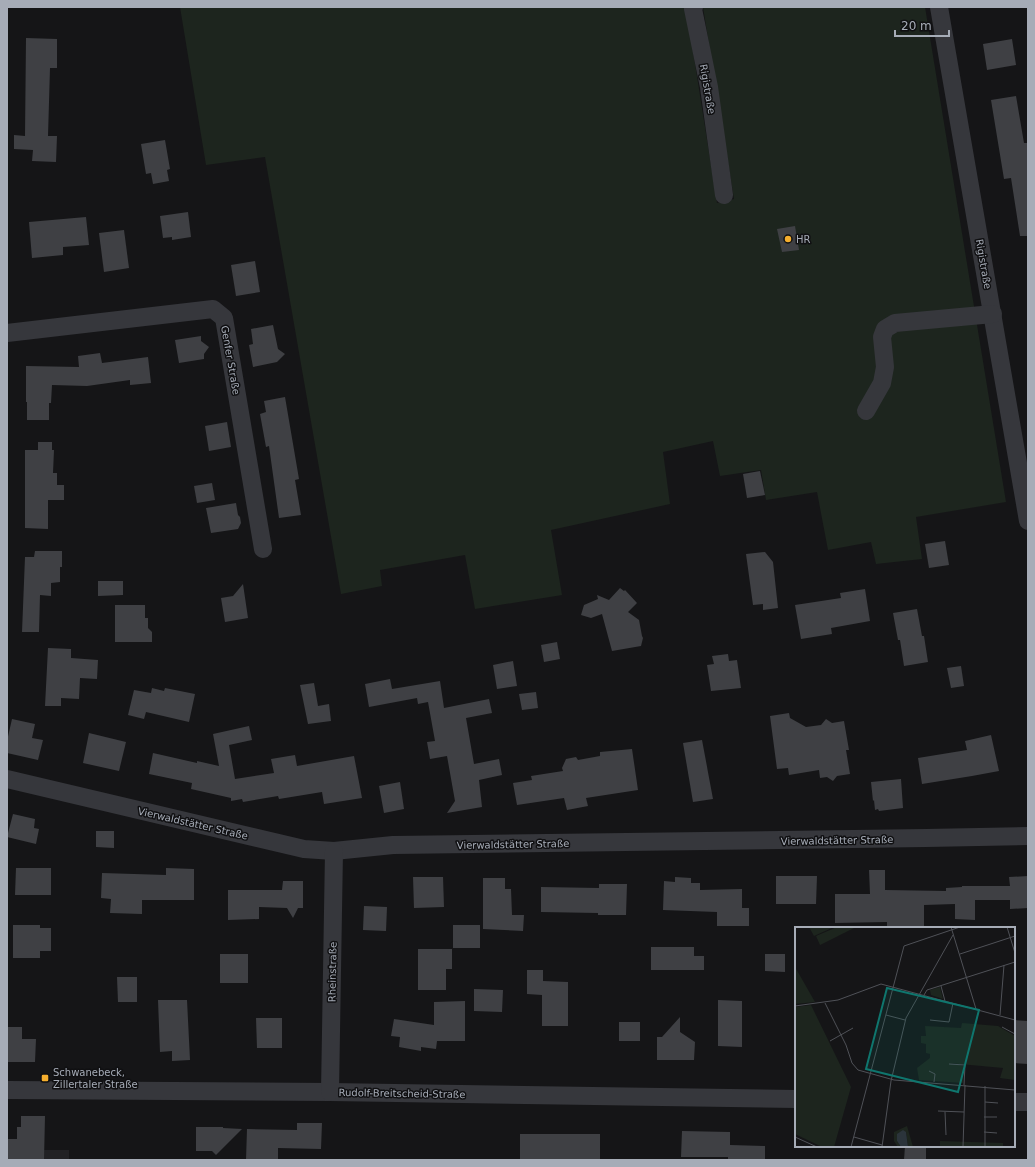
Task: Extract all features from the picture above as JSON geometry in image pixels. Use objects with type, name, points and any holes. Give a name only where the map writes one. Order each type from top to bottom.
[{"type":"street","name":"Rigistraße","points":[[694,7],[693,9],[709,87],[724,195]]},
{"type":"street","name":"Rigistraße","points":[[938,7],[993,314],[1028,521]]},
{"type":"street","name":"Genfer Straße","points":[[7,333],[212,309],[224,318],[263,549]]},
{"type":"street","points":[[866,410],[882,383],[885,367],[882,337],[885,329],[895,323],[993,314]]},
{"type":"street","name":"Vierwaldstätter Straße","points":[[7,778],[304,849],[334,851],[393,845],[1028,836]]},
{"type":"street","name":"Rheinstraße","points":[[330,1092],[334,851]]},
{"type":"street","name":"Rudolf-Breitscheid-Straße","points":[[7,1090],[330,1092],[795,1099]]},
{"type":"street","points":[[1015,1102],[1028,1102]]},
{"type":"shaded area","points":[[180,7],[686,7],[717,203],[734,199],[703,7],[925,7],[1006,502],[916,517],[922,559],[876,564],[871,542],[828,550],[817,492],[766,500],[761,470],[720,476],[713,441],[663,452],[670,504],[551,530],[562,595],[475,609],[465,555],[380,570],[382,586],[341,594],[265,157],[206,165]]},
{"type":"shaded area","points":[[7,1150],[69,1150],[69,1160],[7,1160]]},
{"type":"building","points":[[26,38],[57,39],[57,68],[50,68],[48,136],[57,136],[56,162],[32,161],[33,150],[14,149],[14,135],[25,136]]},
{"type":"building","points":[[1012,39],[1016,65],[987,70],[983,44]]},
{"type":"building","points":[[1016,96],[1024,143],[1028,143],[1028,236],[1020,236],[1011,178],[1004,179],[991,100]]},
{"type":"building","points":[[165,140],[170,169],[167,170],[169,181],[153,184],[151,173],[146,174],[141,144]]},
{"type":"building","points":[[188,212],[191,237],[172,240],[172,237],[163,238],[160,216]]},
{"type":"building","points":[[86,217],[89,245],[63,247],[63,255],[32,258],[29,222]]},
{"type":"building","name":"HR","points":[[795,226],[799,250],[782,252],[777,229]]},
{"type":"building","points":[[124,230],[129,268],[104,272],[99,233]]},
{"type":"building","points":[[255,261],[260,292],[236,296],[231,265]]},
{"type":"building","points":[[273,325],[278,349],[285,354],[277,362],[253,367],[249,345],[253,344],[251,329]]},
{"type":"building","points":[[201,336],[201,341],[209,347],[204,354],[204,359],[179,363],[175,340]]},
{"type":"building","points":[[100,353],[102,363],[148,357],[151,383],[130,385],[130,380],[87,386],[52,385],[51,403],[49,403],[49,420],[27,420],[26,366],[79,367],[78,356]]},
{"type":"building","points":[[285,397],[299,479],[295,480],[301,515],[279,518],[269,446],[266,447],[260,414],[266,412],[264,401]]},
{"type":"building","points":[[227,422],[231,447],[209,451],[205,426]]},
{"type":"building","points":[[38,442],[52,442],[52,450],[54,450],[53,473],[57,473],[57,485],[64,485],[64,500],[48,500],[48,529],[25,528],[25,450],[38,450]]},
{"type":"building","points":[[760,471],[765,495],[747,498],[743,474]]},
{"type":"building","points":[[212,483],[215,500],[197,503],[194,486]]},
{"type":"building","points":[[236,503],[241,523],[238,529],[211,533],[206,508]]},
{"type":"building","points":[[945,541],[949,565],[929,568],[925,544]]},
{"type":"building","points":[[35,551],[62,551],[60,582],[51,583],[51,596],[40,595],[39,632],[22,632],[25,557],[34,557]]},
{"type":"building","points":[[765,552],[773,562],[778,608],[763,610],[763,604],[753,605],[746,554]]},
{"type":"building","points":[[98,581],[123,581],[123,595],[98,596]]},
{"type":"building","points":[[243,584],[248,618],[225,622],[221,598],[233,596]]},
{"type":"building","points":[[620,588],[624,591],[625,590],[637,603],[628,612],[639,620],[643,638],[641,646],[612,651],[602,614],[591,618],[581,615],[584,605],[598,599],[597,595],[609,600]]},
{"type":"building","points":[[865,589],[870,621],[831,628],[832,634],[801,639],[795,605],[841,598],[840,593]]},
{"type":"building","points":[[115,605],[145,605],[145,618],[148,618],[148,628],[152,632],[152,642],[115,642]]},
{"type":"building","points":[[917,609],[922,636],[924,636],[928,662],[904,666],[900,640],[898,640],[893,613]]},
{"type":"building","points":[[557,642],[560,659],[544,662],[541,645]]},
{"type":"building","points":[[48,648],[71,649],[71,658],[98,660],[97,679],[80,678],[79,699],[61,698],[61,706],[45,706]]},
{"type":"building","points":[[728,654],[729,661],[737,660],[741,688],[711,691],[707,665],[714,664],[712,656]]},
{"type":"building","points":[[513,661],[517,686],[497,689],[493,665]]},
{"type":"building","points":[[961,666],[964,686],[951,688],[947,668]]},
{"type":"building","points":[[390,679],[392,689],[440,681],[444,708],[489,699],[492,713],[466,718],[474,764],[499,759],[502,775],[479,780],[482,807],[447,813],[455,801],[447,756],[430,759],[427,742],[435,741],[428,702],[418,704],[417,698],[369,707],[365,684]]},
{"type":"building","points":[[314,683],[318,706],[329,704],[331,721],[308,724],[300,685]]},
{"type":"building","points":[[152,688],[164,691],[165,688],[195,694],[189,722],[146,712],[144,719],[128,715],[134,690],[151,693]]},
{"type":"building","points":[[536,692],[538,708],[522,710],[519,694]]},
{"type":"building","points":[[789,713],[790,718],[806,727],[821,725],[826,719],[832,723],[844,721],[849,750],[846,750],[850,774],[837,776],[833,781],[827,777],[820,778],[819,770],[789,775],[788,768],[777,769],[770,716]]},
{"type":"building","points":[[12,719],[35,724],[32,738],[43,740],[38,760],[7,753],[7,741]]},
{"type":"building","points":[[249,726],[252,740],[229,745],[235,779],[274,773],[271,759],[295,755],[297,766],[354,756],[362,798],[324,804],[322,792],[279,799],[278,796],[243,802],[242,799],[231,801],[231,798],[191,789],[192,783],[149,774],[153,753],[197,763],[197,761],[219,766],[213,734]]},
{"type":"building","points":[[89,733],[126,742],[119,771],[83,763]]},
{"type":"building","points":[[991,735],[999,771],[922,784],[918,758],[967,750],[965,741]]},
{"type":"building","points":[[702,740],[713,799],[693,802],[683,743]]},
{"type":"building","points":[[632,749],[638,790],[586,798],[588,806],[567,810],[564,798],[517,805],[513,783],[532,780],[531,776],[563,771],[562,768],[566,759],[576,757],[578,760],[600,756],[600,752]]},
{"type":"building","points":[[901,779],[903,808],[879,811],[878,809],[875,810],[871,782]]},
{"type":"building","points":[[400,782],[404,809],[384,813],[379,786]]},
{"type":"building","points":[[13,814],[35,819],[34,828],[39,829],[36,844],[7,837]]},
{"type":"building","points":[[96,831],[114,831],[114,848],[96,847]]},
{"type":"building","points":[[16,868],[51,868],[51,895],[15,895]]},
{"type":"building","points":[[166,868],[194,869],[194,900],[142,900],[142,914],[110,913],[111,899],[101,898],[102,873],[166,875]]},
{"type":"building","points":[[869,870],[885,870],[885,890],[946,891],[946,888],[962,886],[1010,886],[1009,877],[1028,876],[1028,908],[1010,909],[1010,900],[975,900],[975,920],[955,919],[955,904],[924,905],[924,927],[887,927],[887,922],[835,923],[835,894],[870,894]]},
{"type":"building","points":[[776,876],[817,876],[816,904],[776,904]]},
{"type":"building","points":[[413,877],[443,877],[444,907],[414,908]]},
{"type":"building","points":[[675,877],[691,878],[691,883],[700,883],[700,890],[742,889],[742,908],[749,908],[749,926],[717,926],[717,912],[663,910],[664,881],[675,882]]},
{"type":"building","points":[[483,878],[505,878],[505,889],[511,889],[512,915],[524,915],[523,931],[483,929]]},
{"type":"building","points":[[283,881],[303,881],[303,908],[298,908],[293,918],[287,908],[259,907],[259,919],[228,920],[228,890],[282,890]]},
{"type":"building","points":[[599,884],[627,884],[626,915],[541,912],[541,887],[599,888]]},
{"type":"building","points":[[364,906],[387,907],[386,931],[363,930]]},
{"type":"building","points":[[13,925],[40,925],[40,928],[51,928],[51,951],[40,951],[40,958],[13,958]]},
{"type":"building","points":[[453,925],[480,925],[480,948],[453,948]]},
{"type":"building","points":[[651,947],[694,947],[694,956],[704,956],[704,970],[651,970]]},
{"type":"building","points":[[418,949],[452,949],[452,969],[446,969],[446,990],[418,990]]},
{"type":"building","points":[[220,954],[248,954],[248,983],[220,983]]},
{"type":"building","points":[[765,954],[785,954],[785,972],[765,971]]},
{"type":"building","points":[[527,970],[543,970],[543,981],[568,982],[568,1026],[542,1026],[542,995],[527,994]]},
{"type":"building","points":[[117,977],[137,977],[137,1002],[118,1002]]},
{"type":"building","points":[[474,989],[503,990],[502,1012],[474,1011]]},
{"type":"building","points":[[158,1000],[187,1000],[190,1060],[172,1061],[172,1051],[160,1052]]},
{"type":"building","points":[[718,1000],[742,1001],[742,1047],[718,1046]]},
{"type":"building","points":[[465,1001],[465,1041],[437,1041],[436,1049],[421,1047],[421,1051],[399,1047],[400,1037],[391,1036],[394,1019],[434,1025],[434,1002]]},
{"type":"building","points":[[680,1017],[680,1032],[695,1042],[694,1060],[657,1060],[657,1037],[662,1037]]},
{"type":"building","points":[[256,1018],[282,1018],[282,1048],[257,1048]]},
{"type":"building","points":[[1015,1020],[1028,1021],[1028,1064],[1015,1063]]},
{"type":"building","points":[[619,1022],[640,1022],[640,1041],[619,1041]]},
{"type":"building","points":[[7,1027],[22,1027],[22,1039],[36,1039],[35,1062],[7,1062]]},
{"type":"building","points":[[21,1116],[45,1116],[44,1160],[7,1160],[7,1139],[17,1139],[17,1127],[21,1127]]},
{"type":"building","points":[[297,1123],[322,1123],[321,1149],[278,1148],[278,1160],[246,1160],[247,1129],[297,1130]]},
{"type":"building","points":[[196,1127],[242,1129],[216,1155],[212,1151],[196,1151]]},
{"type":"building","points":[[682,1131],[730,1132],[730,1145],[765,1146],[765,1160],[728,1160],[728,1157],[681,1157]]},
{"type":"building","points":[[520,1134],[600,1134],[600,1159],[520,1160]]},
{"type":"building","points":[[905,1147],[926,1147],[926,1160],[904,1160]]},
{"type":"place","name":"HR","points":[[788,239]]},
{"type":"place","name":"Schwanebeck, Zillertaler Straße","points":[[45,1078]]}]
